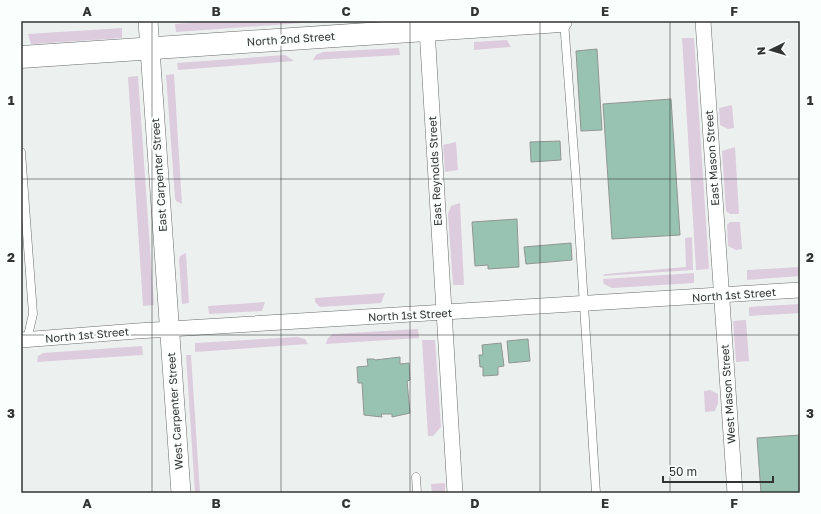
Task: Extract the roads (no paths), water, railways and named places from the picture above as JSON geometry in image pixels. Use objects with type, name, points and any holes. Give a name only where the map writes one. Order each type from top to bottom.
[{"type":"main road","name":"North 2nd Street","points":[[21,57],[150,47],[560,21]]},
{"type":"street","name":"East Carpenter Street","points":[[148,21],[170,330]]},
{"type":"street","name":"East Mason Street","points":[[703,21],[722,296]]},
{"type":"street","name":"East Reynolds Street","points":[[426,29],[455,493]]},
{"type":"street","name":"North 1st Street","points":[[24,340],[800,290]]},
{"type":"street","name":"West Mason Street","points":[[722,296],[735,493]]},
{"type":"street","name":"West Carpenter Street","points":[[170,330],[181,493]]},
{"type":"lane","points":[[564,21],[596,493]]},
{"type":"lane","points":[[21,152],[33,314],[24,340]]},
{"type":"lane","points":[[416,477],[417,493]]}]
